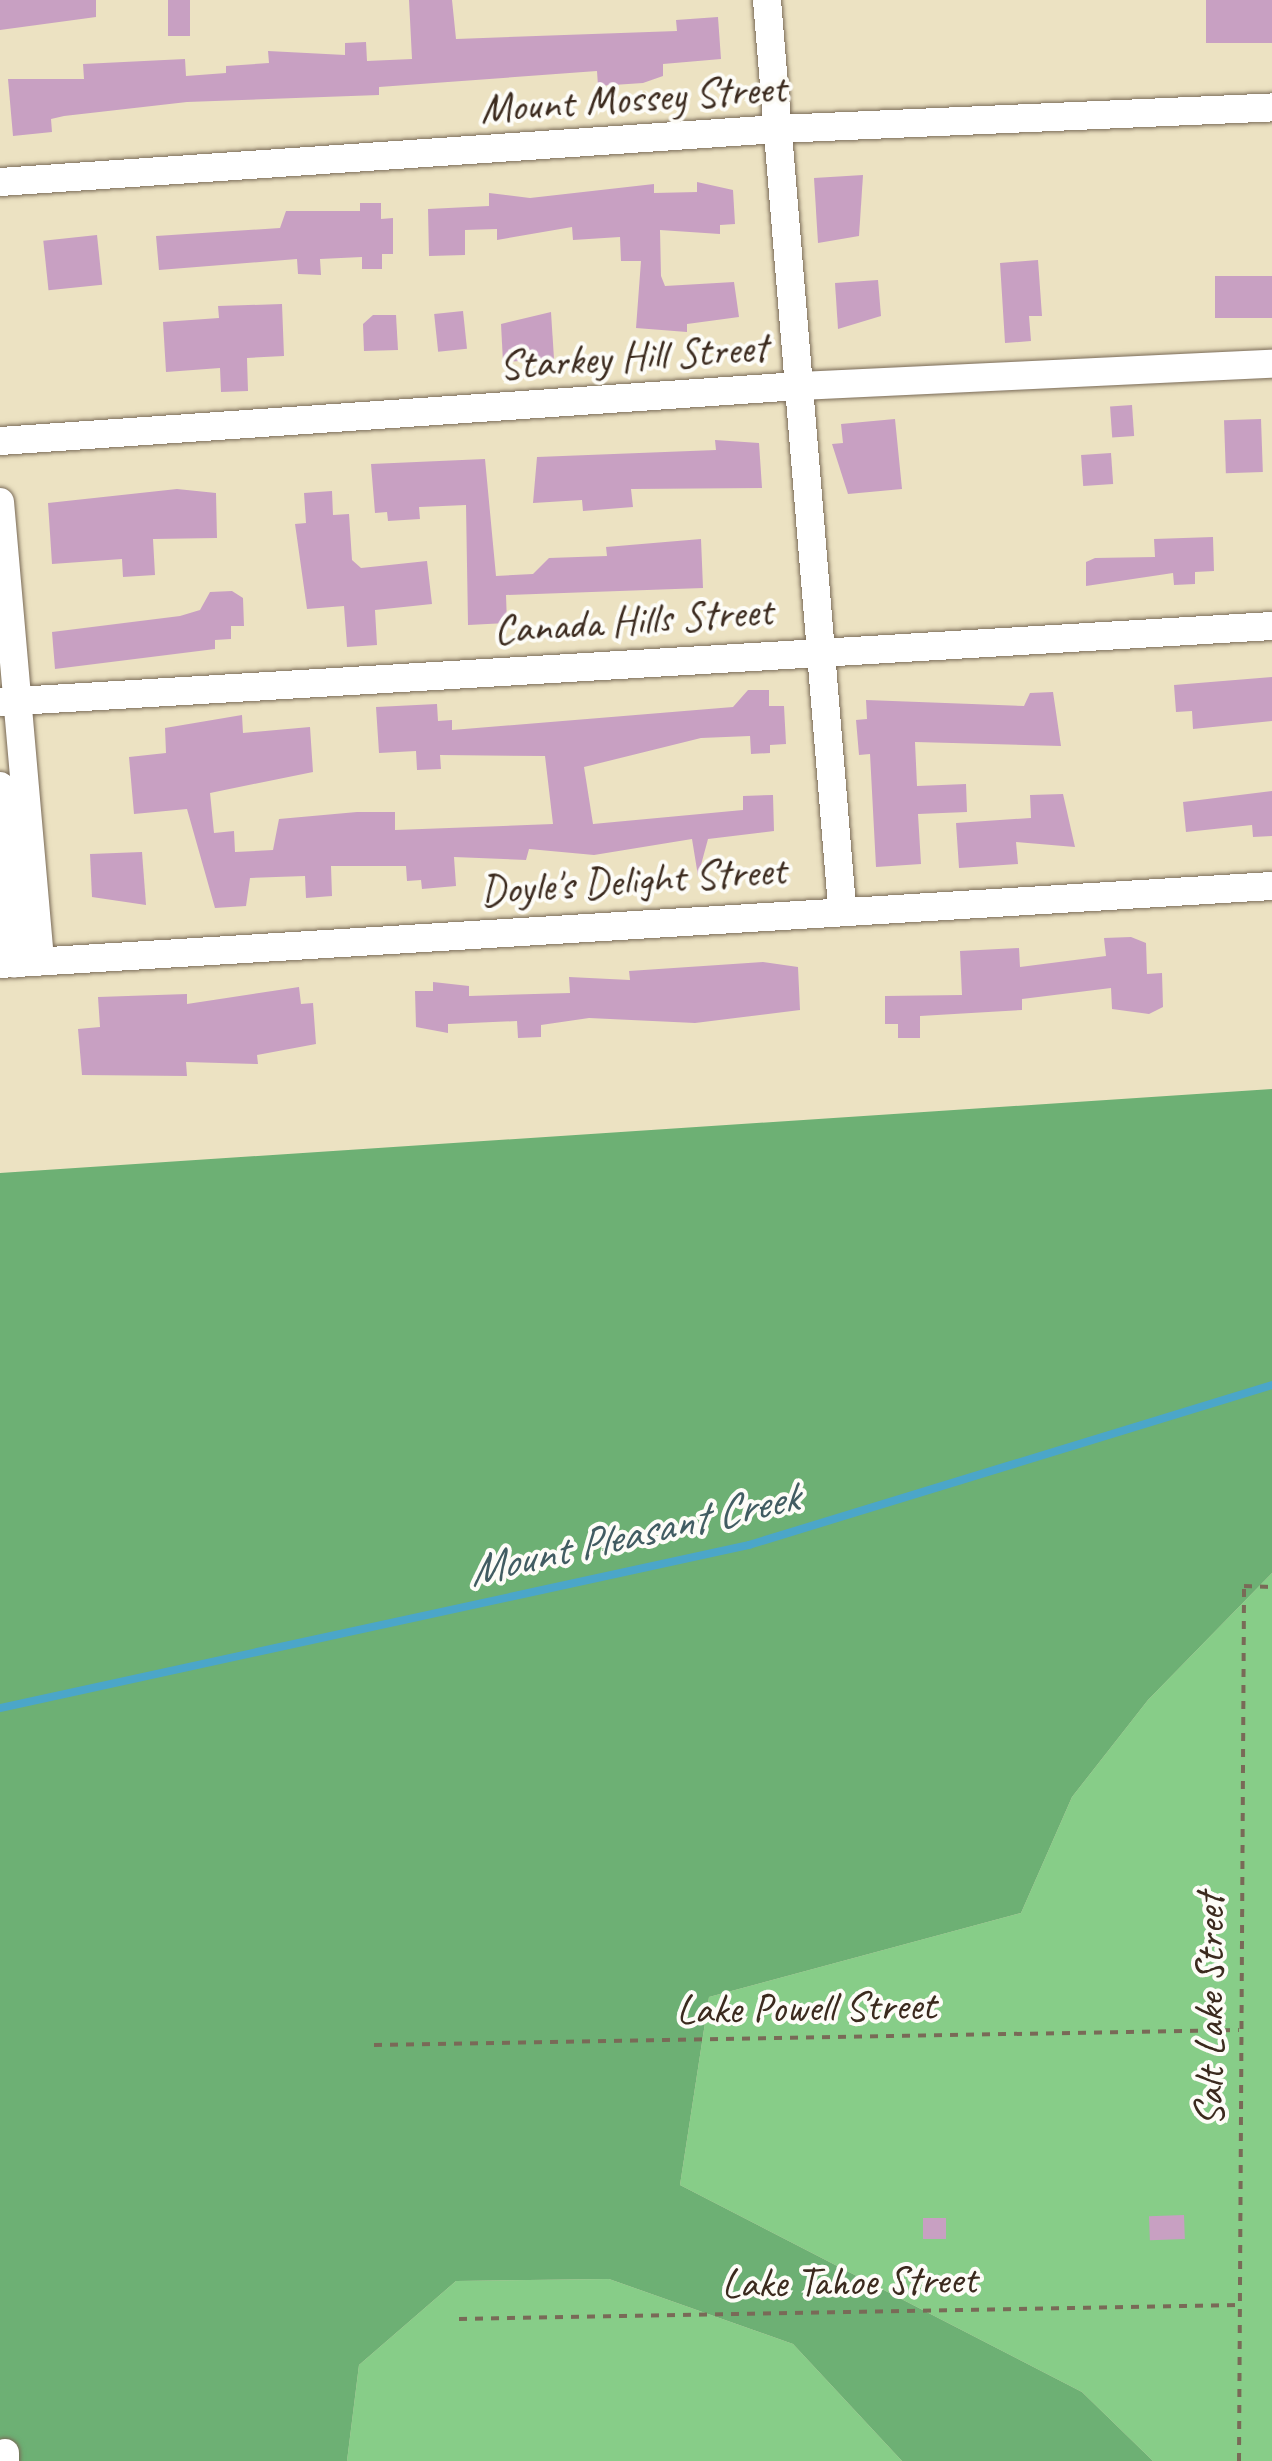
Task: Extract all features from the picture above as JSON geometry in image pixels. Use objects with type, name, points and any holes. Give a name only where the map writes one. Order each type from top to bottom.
[{"type":"street","points":[[768,0],[798,386],[824,648],[842,906]]},
{"type":"street","name":"Mount Mossey Street","points":[[0,182],[778,129],[1272,108]]},
{"type":"street","name":"Starkey Hill Street","points":[[0,441],[798,386],[1272,364]]},
{"type":"street","points":[[0,502],[18,962]]},
{"type":"street","name":"Canada Hills Street","points":[[8,702],[824,648],[1272,626]]},
{"type":"street","points":[[0,786],[18,962]]},
{"type":"street","name":"Doyle's Delight Street","points":[[18,962],[842,906],[1272,886]]},
{"type":"path","name":"Salt Lake Street","points":[[1239,2461],[1244,1586],[1272,1587]]},
{"type":"path","name":"Lake Powell Street","points":[[374,2045],[1240,2030]]},
{"type":"path","name":"Lake Tahoe Street","points":[[459,2318],[1239,2305]]},
{"type":"green space","points":[[1272,1089],[1272,1573],[1148,1700],[1072,1797],[1021,1913],[709,1997],[680,2185],[1082,2392],[1153,2461],[902,2461],[793,2344],[609,2279],[456,2281],[359,2365],[347,2461],[0,2461],[0,1173]]},
{"type":"green space","points":[[1272,1573],[1272,2461],[1153,2461],[1082,2392],[680,2185],[709,1997],[1021,1913],[1072,1797],[1148,1700]]},
{"type":"green space","points":[[609,2279],[793,2344],[902,2461],[347,2461],[359,2365],[456,2281]]},
{"type":"building","points":[[0,0],[96,0],[96,17],[0,30]]},
{"type":"building","points":[[168,0],[190,0],[190,36],[168,36]]},
{"type":"building","points":[[409,0],[452,0],[456,39],[677,31],[676,20],[718,17],[721,59],[663,64],[663,76],[643,83],[598,86],[597,71],[379,87],[379,95],[187,102],[64,116],[51,119],[52,132],[13,136],[8,79],[84,79],[83,64],[185,59],[186,76],[226,73],[226,66],[269,63],[268,51],[345,55],[345,43],[366,42],[367,61],[412,59]]},
{"type":"building","points":[[1206,0],[1272,0],[1272,43],[1206,43]]},
{"type":"building","points":[[863,175],[859,236],[818,243],[814,178]]},
{"type":"building","points":[[697,182],[733,190],[735,224],[720,225],[720,234],[660,230],[661,276],[665,286],[734,282],[739,317],[687,324],[687,332],[636,328],[641,261],[621,261],[620,237],[573,240],[572,227],[497,240],[497,229],[465,230],[465,255],[429,256],[428,209],[489,206],[489,193],[530,198],[654,184],[654,193],[697,192]]},
{"type":"building","points":[[360,203],[381,203],[381,219],[393,218],[393,254],[382,254],[382,269],[362,269],[362,257],[320,259],[321,275],[298,274],[297,259],[159,270],[156,236],[280,228],[286,211],[360,211]]},
{"type":"building","points":[[97,235],[102,285],[49,290],[43,241]]},
{"type":"building","points":[[1038,260],[1042,316],[1029,316],[1031,341],[1005,343],[1000,263]]},
{"type":"building","points":[[1215,276],[1272,276],[1272,318],[1215,318]]},
{"type":"building","points":[[878,280],[881,316],[838,329],[835,283]]},
{"type":"building","points":[[282,304],[284,356],[247,358],[248,391],[221,392],[220,368],[166,372],[163,322],[219,318],[218,306]]},
{"type":"building","points":[[463,311],[467,349],[438,352],[434,314]]},
{"type":"building","points":[[551,312],[554,359],[503,362],[501,324]]},
{"type":"building","points":[[373,315],[396,315],[398,350],[364,351],[363,324]]},
{"type":"building","points":[[1132,405],[1134,436],[1112,437],[1110,407]]},
{"type":"building","points":[[895,419],[902,489],[848,494],[832,444],[843,443],[841,424]]},
{"type":"building","points":[[1261,419],[1263,472],[1226,473],[1224,420]]},
{"type":"building","points":[[715,440],[759,443],[762,488],[631,489],[633,507],[583,511],[582,500],[533,503],[537,457],[716,450]]},
{"type":"building","points":[[1111,453],[1113,484],[1083,486],[1081,455]]},
{"type":"building","points":[[485,459],[496,576],[533,574],[549,558],[607,556],[606,547],[701,539],[703,588],[506,595],[507,623],[468,625],[466,505],[419,507],[420,519],[388,521],[387,512],[375,513],[371,464]]},
{"type":"building","points":[[177,489],[216,493],[217,538],[153,539],[155,575],[123,577],[122,559],[52,564],[48,503]]},
{"type":"building","points":[[332,491],[333,515],[349,514],[352,560],[361,568],[427,561],[432,604],[375,610],[377,645],[347,647],[344,606],[307,609],[295,524],[306,523],[304,493]]},
{"type":"building","points":[[1213,537],[1214,571],[1195,572],[1195,584],[1174,585],[1173,573],[1086,586],[1086,562],[1095,558],[1155,557],[1154,539]]},
{"type":"building","points":[[232,591],[243,598],[244,626],[231,626],[231,639],[215,640],[215,649],[55,669],[52,632],[180,616],[200,610],[210,592]]},
{"type":"building","points":[[1272,677],[1272,721],[1193,729],[1192,711],[1176,712],[1174,685]]},
{"type":"building","points":[[748,690],[769,690],[769,706],[784,706],[786,744],[770,745],[770,753],[751,754],[750,736],[701,738],[584,767],[593,824],[743,810],[743,796],[773,795],[774,831],[708,839],[698,876],[692,839],[594,855],[529,849],[526,860],[454,857],[456,886],[422,889],[421,880],[407,881],[406,866],[331,866],[332,896],[306,898],[305,876],[250,878],[246,906],[215,908],[187,809],[134,814],[129,757],[166,753],[165,728],[242,715],[243,733],[310,727],[313,772],[210,793],[214,833],[234,831],[235,852],[273,850],[279,819],[357,812],[395,812],[395,830],[553,824],[545,756],[440,755],[441,769],[417,770],[416,751],[379,753],[376,707],[437,704],[438,721],[452,720],[452,730],[733,707]]},
{"type":"building","points":[[1053,692],[1061,746],[915,742],[917,786],[966,784],[967,812],[918,814],[921,864],[876,867],[870,754],[859,755],[856,720],[867,719],[866,700],[1024,706],[1030,693]]},
{"type":"building","points":[[1272,791],[1272,836],[1253,837],[1252,825],[1186,832],[1183,802]]},
{"type":"building","points":[[1063,794],[1075,847],[1016,842],[1018,864],[959,868],[956,823],[1031,818],[1030,795]]},
{"type":"building","points":[[142,852],[146,905],[92,897],[90,854]]},
{"type":"building","points":[[1131,937],[1146,943],[1147,974],[1162,973],[1163,1007],[1149,1014],[1112,1009],[1111,988],[1022,999],[1022,1010],[920,1016],[920,1038],[898,1038],[898,1024],[885,1024],[885,996],[962,995],[960,951],[1019,948],[1020,967],[1106,956],[1104,938]]},
{"type":"building","points":[[763,962],[798,967],[800,1010],[695,1023],[589,1018],[541,1025],[541,1037],[518,1038],[517,1021],[448,1024],[448,1033],[416,1027],[415,991],[433,991],[433,982],[469,986],[469,996],[570,993],[569,977],[630,980],[629,971]]},
{"type":"building","points":[[299,987],[301,1004],[313,1003],[316,1044],[257,1055],[258,1064],[186,1062],[187,1076],[82,1075],[78,1029],[100,1027],[98,997],[187,994],[187,1004]]},
{"type":"building","points":[[1184,2215],[1185,2239],[1150,2240],[1149,2216]]},
{"type":"building","points":[[923,2218],[946,2218],[946,2239],[923,2239]]},
{"type":"waterway","name":"Mount Pleasant Creek","points":[[0,1708],[749,1545],[1272,1385]]}]
